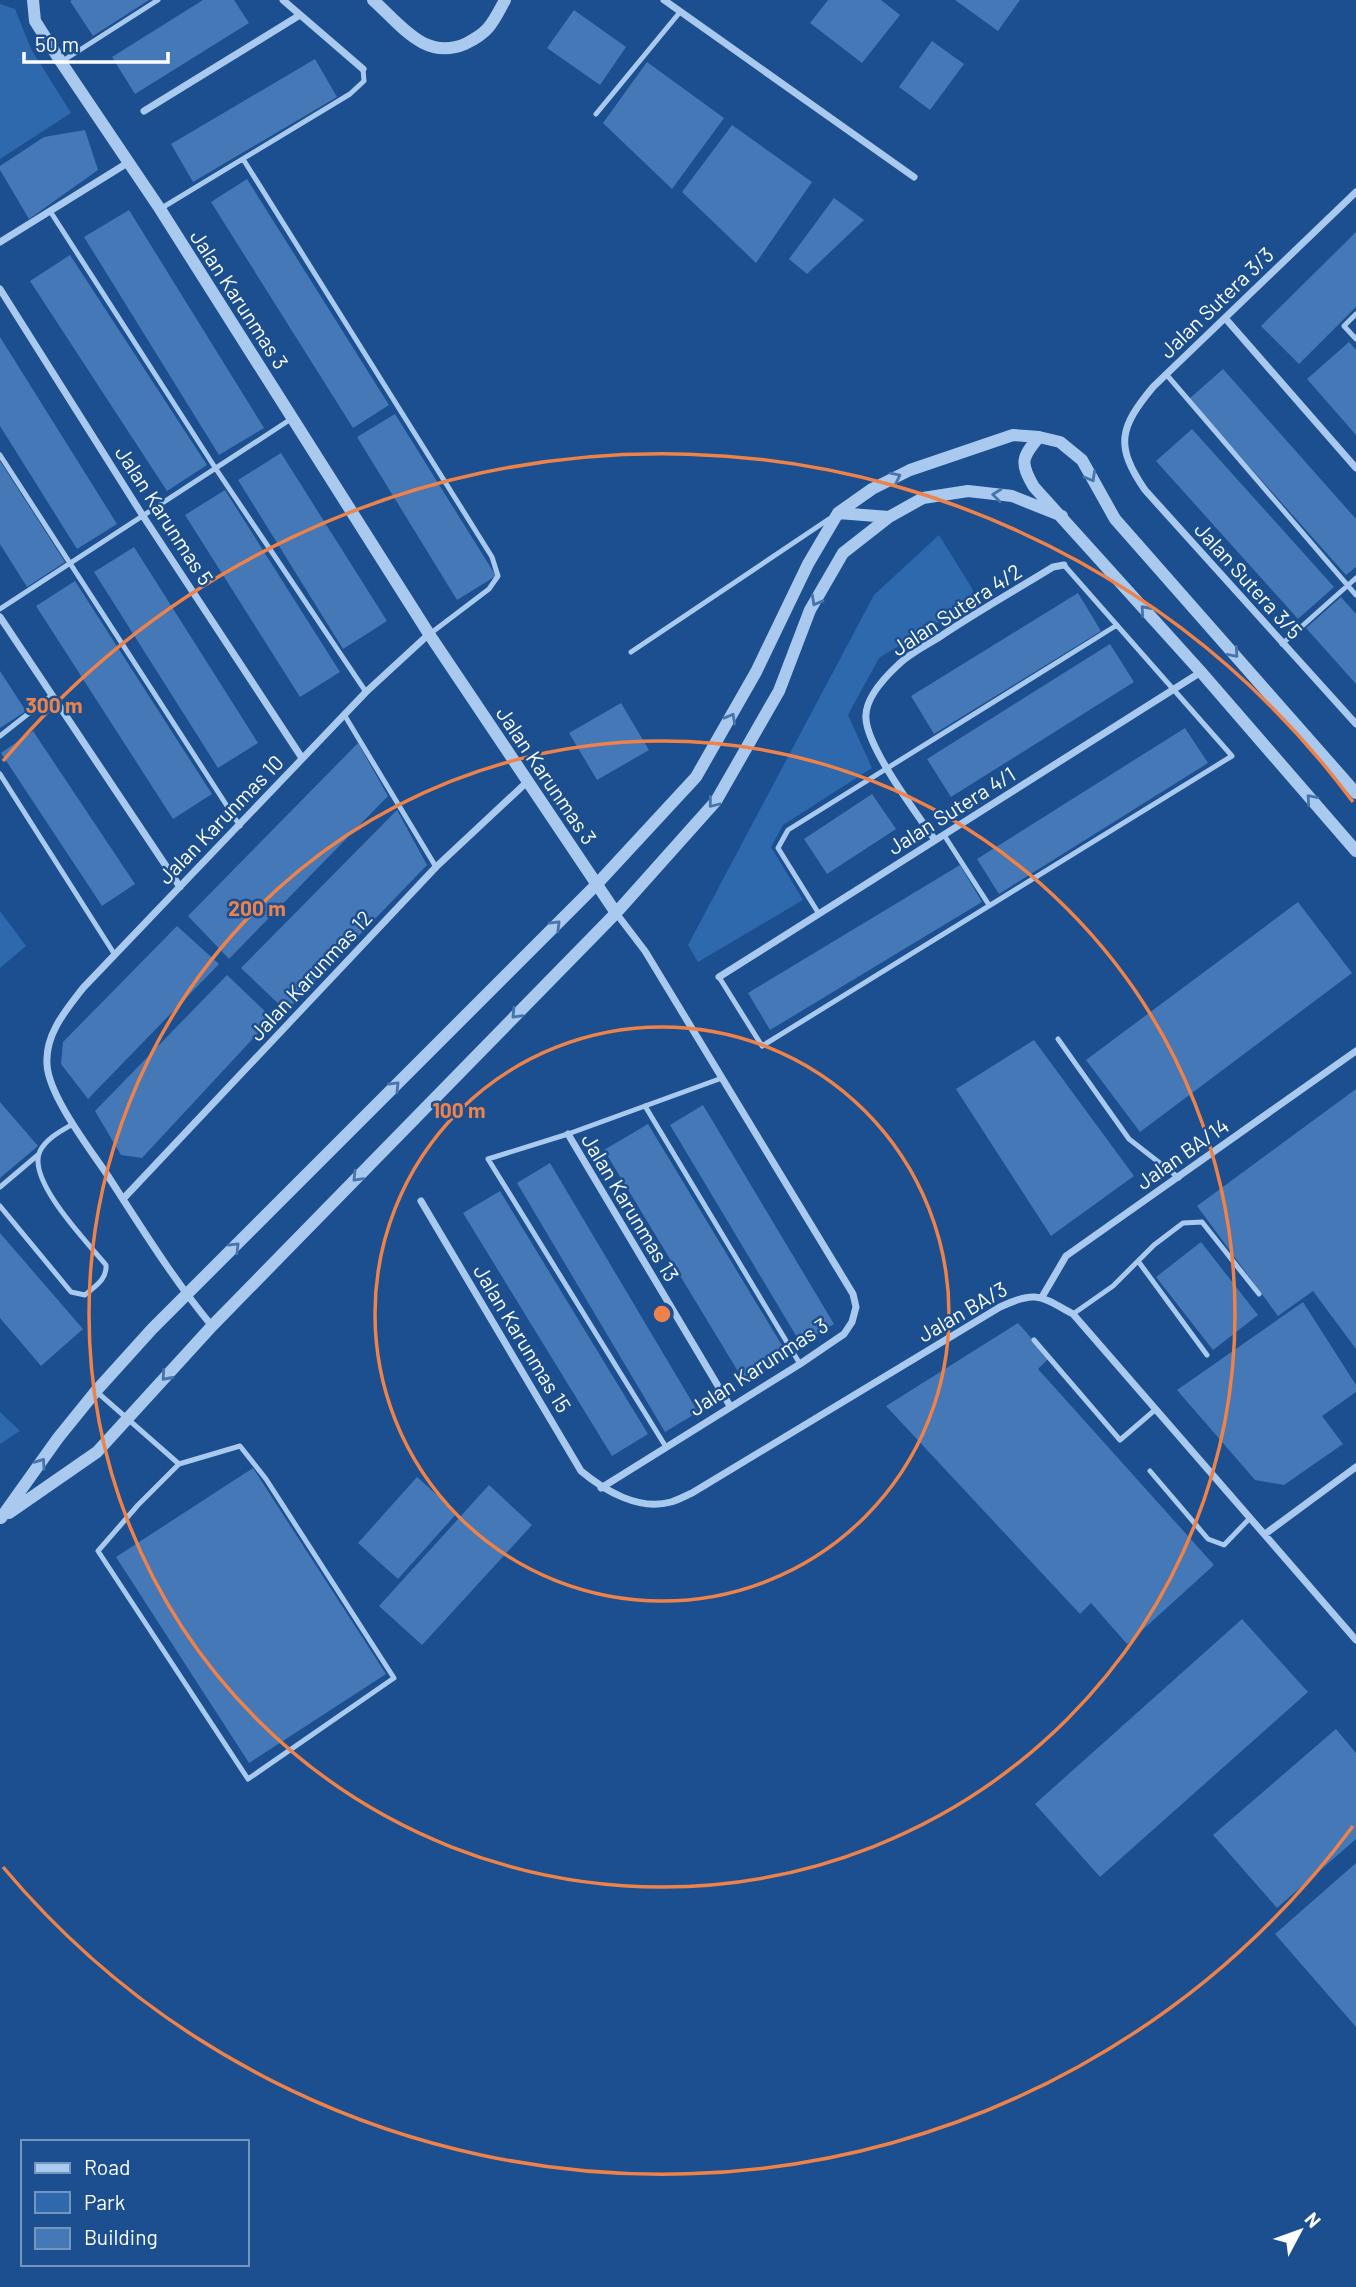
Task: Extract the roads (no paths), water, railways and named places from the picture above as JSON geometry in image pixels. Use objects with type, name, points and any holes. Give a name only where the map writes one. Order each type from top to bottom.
[{"type":"street","name":"Jalan Karunmas 3","points":[[33,0],[35,21],[160,209],[429,634],[616,913],[645,951],[853,1294],[856,1307],[852,1322],[844,1334],[601,1488]]},
{"type":"street","points":[[283,0],[363,69]]},
{"type":"street","points":[[373,0],[418,40],[433,48],[452,49],[473,40],[487,29],[505,0]]},
{"type":"street","points":[[664,0],[914,177]]},
{"type":"street","points":[[144,111],[300,15]]},
{"type":"street","points":[[0,242],[129,161]]},
{"type":"street","name":"Jalan Sutera 3/3","points":[[1126,452],[1124,434],[1133,411],[1166,373],[1356,192]]},
{"type":"street","name":"Jalan Karunmas 5","points":[[0,289],[302,758]]},
{"type":"street","points":[[1225,318],[1356,468]]},
{"type":"street","points":[[1,1519],[58,1438],[152,1329],[597,884],[696,777],[750,683],[808,564],[838,513],[872,488],[910,470],[1013,435],[1060,442],[1082,460],[1115,519],[1356,793]]},
{"type":"street","points":[[1039,437],[1026,452],[1024,470],[1034,486],[1201,672],[1356,851]]},
{"type":"street","name":"Jalan Sutera 3/5","points":[[1126,452],[1132,472],[1145,490],[1356,724]]},
{"type":"street","points":[[1,1519],[97,1452],[212,1326],[616,913],[716,801],[779,691],[810,610],[843,553],[889,517],[923,498],[968,491],[1013,496],[1062,516]]},
{"type":"street","points":[[838,513],[889,517]]},
{"type":"street","name":"Jalan Sutera 4/2","points":[[935,840],[887,768],[869,731],[866,717],[870,701],[900,663],[1052,568],[1064,565]]},
{"type":"street","points":[[0,617],[180,887]]},
{"type":"street","name":"Jalan Karunmas 10","points":[[73,1124],[53,1087],[47,1064],[50,1038],[63,1014],[83,988],[302,758],[366,692],[429,634]]},
{"type":"street","name":"Jalan Sutera 4/1","points":[[719,977],[1201,672]]},
{"type":"street","name":"Jalan Karunmas 12","points":[[123,1199],[436,867],[528,781]]},
{"type":"street","name":"Jalan BA/14","points":[[1042,1297],[1066,1256],[1356,1051]]},
{"type":"street","points":[[73,1124],[187,1295],[212,1326]]},
{"type":"street","name":"Jalan Karunmas 13","points":[[568,1134],[730,1406]]},
{"type":"street","name":"Jalan Karunmas 15","points":[[421,1201],[581,1471],[601,1488]]},
{"type":"street","name":"Jalan BA/3","points":[[601,1488],[651,1505],[671,1502],[692,1493],[1000,1307],[1023,1296],[1042,1297],[1073,1314],[1356,1640]]},
{"type":"street","points":[[1265,1534],[1356,1467]]},
{"type":"lane","points":[[61,62],[158,0]]},
{"type":"lane","points":[[596,114],[680,12]]},
{"type":"lane","points":[[160,209],[350,94],[363,81],[363,69]]},
{"type":"lane","points":[[243,159],[492,557],[498,576],[489,589],[429,634]]},
{"type":"lane","points":[[50,211],[216,469],[366,692]]},
{"type":"lane","points":[[1356,314],[1344,326],[1356,339]]},
{"type":"lane","points":[[1166,373],[1356,595]]},
{"type":"lane","points":[[0,609],[293,417]]},
{"type":"lane","points":[[0,455],[240,826]]},
{"type":"lane","points":[[631,652],[838,513]]},
{"type":"lane","points":[[719,977],[762,1046],[1232,756],[1064,565]]},
{"type":"lane","points":[[1282,644],[1356,578]]},
{"type":"lane","points":[[818,914],[778,848],[788,830],[1117,625]]},
{"type":"lane","points":[[0,736],[52,695]]},
{"type":"lane","points":[[345,716],[436,867]]},
{"type":"lane","points":[[0,774],[115,955]]},
{"type":"lane","points":[[944,835],[989,905]]},
{"type":"lane","points":[[1058,1039],[1129,1139],[1179,1178]]},
{"type":"lane","points":[[666,1447],[488,1159],[568,1134],[722,1078]]},
{"type":"lane","points":[[645,1106],[800,1364]]},
{"type":"lane","points":[[0,1187],[39,1154],[45,1144],[73,1124]]},
{"type":"lane","points":[[0,1206],[71,1292],[85,1295],[104,1279],[106,1265],[42,1180],[38,1166],[39,1154]]},
{"type":"lane","points":[[1073,1314],[1113,1286],[1154,1245],[1183,1223],[1202,1222],[1259,1294]]},
{"type":"lane","points":[[1138,1261],[1207,1355]]},
{"type":"lane","points":[[1034,1340],[1120,1440],[1156,1409]]},
{"type":"lane","points":[[96,1391],[179,1464]]},
{"type":"lane","points":[[240,1446],[266,1479],[394,1678],[248,1779],[98,1551],[179,1464],[240,1446]]},
{"type":"lane","points":[[1150,1471],[1208,1539],[1224,1545],[1250,1518]]}]
